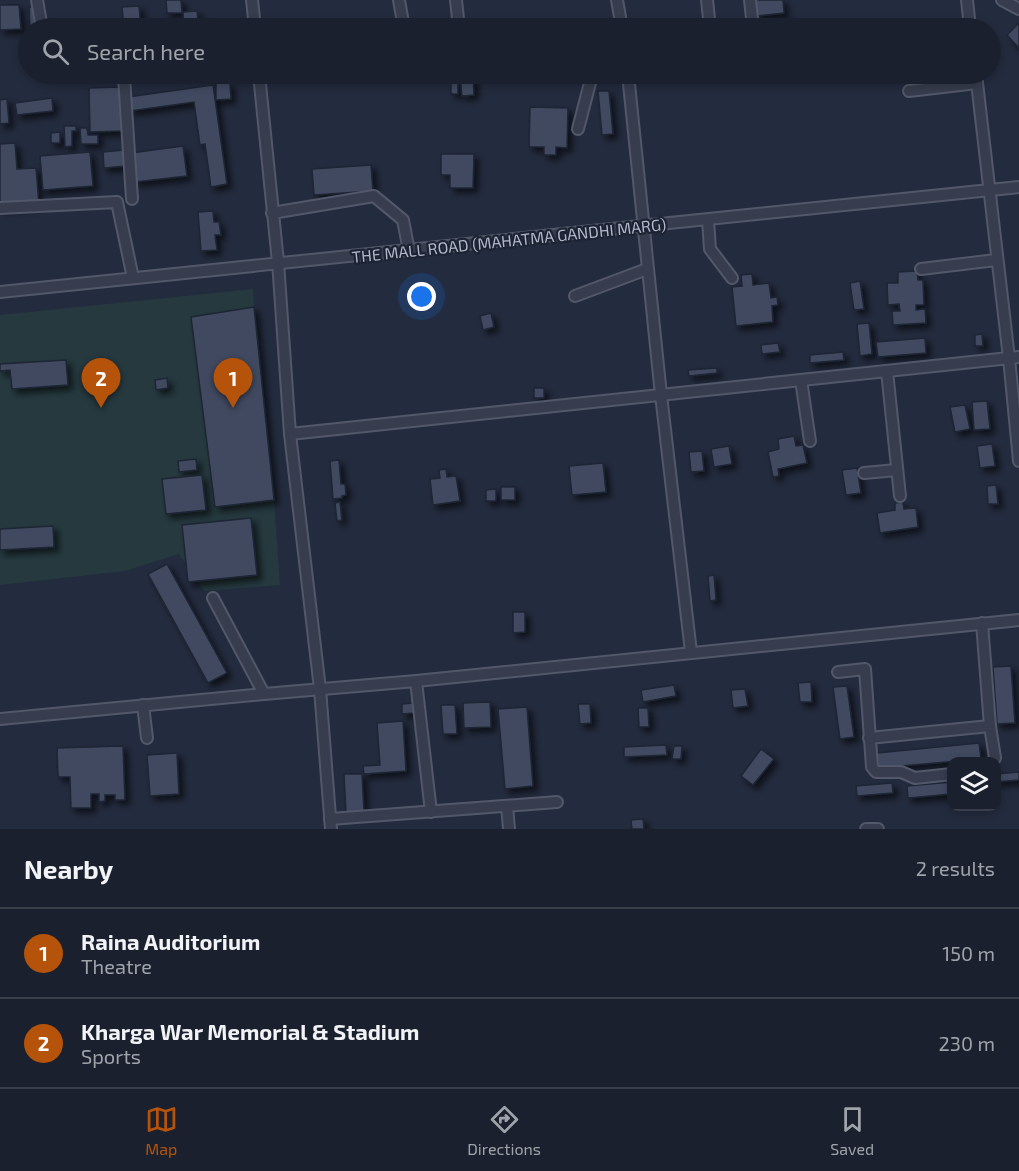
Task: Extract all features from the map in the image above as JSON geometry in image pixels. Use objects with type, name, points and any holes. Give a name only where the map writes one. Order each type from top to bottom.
[{"type":"street","points":[[37,0],[40,18]]},
{"type":"street","points":[[252,0],[254,18]]},
{"type":"street","points":[[399,0],[402,18]]},
{"type":"street","points":[[456,0],[458,18]]},
{"type":"street","points":[[617,0],[620,18]]},
{"type":"street","points":[[707,0],[709,18]]},
{"type":"street","points":[[750,0],[752,18]]},
{"type":"street","points":[[967,0],[969,18]]},
{"type":"street","points":[[1002,0],[1019,9]]},
{"type":"street","points":[[124,84],[132,199]]},
{"type":"street","points":[[260,84],[278,262],[290,434],[320,689],[330,824],[431,812],[557,802]]},
{"type":"street","points":[[578,129],[590,84]]},
{"type":"street","points":[[629,84],[642,227],[691,652]]},
{"type":"street","points":[[909,91],[945,84]]},
{"type":"street","points":[[977,84],[996,260],[1014,357],[1019,461]]},
{"type":"street","name":"THE MALL ROAD (MAHATMA GANDHI MARG)","points":[[0,292],[1019,188]]},
{"type":"street","points":[[272,213],[374,196],[403,220],[409,251]]},
{"type":"street","points":[[0,208],[117,202],[133,278]]},
{"type":"street","points":[[708,220],[710,249],[732,278]]},
{"type":"street","points":[[921,269],[996,260]]},
{"type":"street","points":[[575,296],[647,269]]},
{"type":"street","points":[[290,434],[1014,357]]},
{"type":"street","points":[[887,371],[900,496]]},
{"type":"street","points":[[801,380],[810,441]]},
{"type":"street","points":[[864,473],[897,470]]},
{"type":"street","points":[[213,598],[264,694]]},
{"type":"street","points":[[0,719],[416,681],[1019,620]]},
{"type":"street","points":[[982,623],[990,726],[995,757]]},
{"type":"street","points":[[837,672],[865,669],[869,738],[872,766],[876,772],[901,772],[915,778],[947,774]]},
{"type":"street","points":[[416,681],[431,812]]},
{"type":"street","points":[[143,705],[147,738]]},
{"type":"street","points":[[869,738],[990,726]]},
{"type":"street","points":[[507,806],[509,829]]},
{"type":"street","points":[[866,829],[878,829]]},
{"type":"shaded area","points":[[253,289],[254,307],[191,318],[215,507],[274,500],[280,585],[204,591],[179,554],[125,571],[0,585],[0,315]]},
{"type":"building","points":[[32,0],[40,18],[30,18],[29,7],[32,7]]},
{"type":"building","points":[[166,0],[181,0],[182,13],[167,13]]},
{"type":"building","points":[[755,0],[783,0],[784,13],[757,16]]},
{"type":"building","points":[[0,5],[19,5],[18,29],[0,30]]},
{"type":"building","points":[[139,6],[140,18],[123,18],[122,7]]},
{"type":"building","points":[[197,11],[198,18],[183,18],[183,12]]},
{"type":"building","points":[[1019,23],[1019,48],[1007,35]]},
{"type":"building","points":[[216,84],[230,84],[231,99],[216,100]]},
{"type":"building","points":[[451,84],[458,84],[458,94],[451,94]]},
{"type":"building","points":[[461,84],[473,84],[474,95],[462,96]]},
{"type":"building","points":[[213,85],[227,184],[211,187],[205,144],[200,145],[194,102],[130,111],[128,97]]},
{"type":"building","points":[[122,87],[124,131],[90,132],[89,88]]},
{"type":"building","points":[[598,91],[609,91],[613,134],[602,135]]},
{"type":"building","points":[[52,98],[53,111],[17,115],[15,103]]},
{"type":"building","points":[[7,99],[9,123],[0,124],[0,100]]},
{"type":"building","points":[[530,107],[568,108],[567,148],[556,147],[556,155],[544,155],[544,147],[529,147]]},
{"type":"building","points":[[64,126],[76,126],[76,131],[72,131],[72,146],[65,147]]},
{"type":"building","points":[[80,128],[87,128],[88,135],[98,135],[98,144],[81,144]]},
{"type":"building","points":[[60,132],[60,143],[51,143],[51,133]]},
{"type":"building","points":[[15,143],[17,169],[36,168],[39,205],[0,208],[0,144]]},
{"type":"building","points":[[183,146],[187,176],[135,182],[131,153]]},
{"type":"building","points":[[124,150],[126,166],[104,168],[103,152]]},
{"type":"building","points":[[90,152],[93,186],[43,190],[40,156]]},
{"type":"building","points":[[441,154],[474,154],[473,188],[450,188],[450,175],[441,175]]},
{"type":"building","points":[[371,165],[373,191],[314,195],[312,169]]},
{"type":"building","points":[[213,211],[214,222],[219,222],[221,235],[215,235],[217,250],[201,251],[198,212]]},
{"type":"building","points":[[917,271],[918,280],[923,280],[924,305],[916,305],[916,310],[925,309],[926,323],[893,325],[892,311],[900,311],[899,304],[888,305],[887,283],[898,283],[898,272]]},
{"type":"building","points":[[752,274],[753,285],[769,283],[771,298],[777,297],[778,305],[772,306],[773,322],[736,326],[732,287],[742,286],[741,275]]},
{"type":"building","points":[[860,281],[864,309],[854,310],[850,283]]},
{"type":"building","points":[[254,307],[274,500],[215,507],[191,317]]},
{"type":"building","points":[[491,313],[494,327],[483,330],[480,316]]},
{"type":"building","points":[[869,323],[872,354],[860,356],[857,324]]},
{"type":"building","points":[[982,334],[983,346],[975,346],[975,335]]},
{"type":"building","points":[[925,338],[926,353],[878,357],[876,342]]},
{"type":"building","points":[[778,343],[780,352],[762,354],[761,345]]},
{"type":"building","points":[[843,352],[844,360],[810,363],[810,355]]},
{"type":"building","points":[[66,360],[68,385],[12,389],[10,370],[0,371],[0,364]]},
{"type":"building","points":[[717,368],[717,373],[689,376],[688,370]]},
{"type":"building","points":[[167,378],[168,388],[156,390],[155,380]]},
{"type":"building","points":[[534,388],[544,388],[544,398],[534,398]]},
{"type":"building","points":[[987,401],[990,429],[974,430],[972,402]]},
{"type":"building","points":[[965,405],[970,429],[955,432],[950,407]]},
{"type":"building","points":[[794,436],[796,446],[803,445],[807,463],[778,469],[779,476],[773,477],[768,452],[779,449],[778,439]]},
{"type":"building","points":[[992,444],[995,466],[980,468],[977,446]]},
{"type":"building","points":[[729,446],[732,464],[714,467],[711,449]]},
{"type":"building","points":[[702,451],[704,471],[691,472],[689,452]]},
{"type":"building","points":[[196,459],[197,470],[179,472],[178,461]]},
{"type":"building","points":[[339,460],[341,484],[345,484],[346,495],[333,499],[330,461]]},
{"type":"building","points":[[603,463],[606,492],[572,495],[569,466]]},
{"type":"building","points":[[857,468],[861,493],[846,495],[842,470]]},
{"type":"building","points":[[446,469],[447,477],[456,476],[460,501],[433,505],[430,479],[440,478],[439,470]]},
{"type":"building","points":[[202,475],[206,510],[166,514],[162,479]]},
{"type":"building","points":[[996,485],[998,504],[988,504],[987,486]]},
{"type":"building","points":[[501,487],[515,487],[515,500],[501,500]]},
{"type":"building","points":[[496,489],[496,501],[486,501],[486,490]]},
{"type":"building","points":[[340,502],[342,520],[337,521],[335,503]]},
{"type":"building","points":[[903,502],[904,509],[916,508],[918,527],[880,533],[877,513],[895,510],[895,503]]},
{"type":"building","points":[[251,518],[257,575],[188,582],[182,525]]},
{"type":"building","points":[[53,526],[54,547],[0,550],[0,529]]},
{"type":"building","points":[[167,564],[227,673],[208,683],[148,574]]},
{"type":"building","points":[[714,575],[716,600],[710,601],[708,576]]},
{"type":"building","points":[[513,612],[525,612],[525,632],[513,633]]},
{"type":"building","points":[[1011,666],[1015,723],[997,724],[993,667]]},
{"type":"building","points":[[811,682],[812,702],[800,702],[798,683]]},
{"type":"building","points":[[674,685],[676,696],[643,702],[641,690]]},
{"type":"building","points":[[847,686],[854,737],[840,739],[833,687]]},
{"type":"building","points":[[745,689],[748,706],[733,708],[731,690]]},
{"type":"building","points":[[490,702],[491,727],[464,728],[463,703]]},
{"type":"building","points":[[413,703],[414,713],[402,714],[402,704]]},
{"type":"building","points":[[578,704],[590,704],[591,723],[580,724]]},
{"type":"building","points":[[441,705],[455,705],[457,734],[443,734]]},
{"type":"building","points":[[527,707],[533,786],[505,789],[498,709]]},
{"type":"building","points":[[638,708],[648,708],[649,727],[639,727]]},
{"type":"building","points":[[403,721],[406,771],[364,774],[363,766],[380,765],[377,723]]},
{"type":"building","points":[[979,743],[981,757],[947,757],[947,762],[878,768],[877,753]]},
{"type":"building","points":[[666,745],[667,755],[624,757],[624,747]]},
{"type":"building","points":[[123,746],[125,800],[115,800],[115,795],[105,795],[105,801],[99,802],[99,794],[91,794],[91,808],[71,808],[70,777],[58,777],[57,748]]},
{"type":"building","points":[[674,746],[682,746],[681,759],[672,759]]},
{"type":"building","points":[[761,749],[774,759],[753,785],[741,776]]},
{"type":"building","points":[[177,753],[179,794],[150,796],[147,755]]},
{"type":"building","points":[[1019,772],[1019,780],[1001,782],[1001,774]]},
{"type":"building","points":[[344,774],[362,774],[364,812],[346,813]]},
{"type":"building","points":[[947,782],[947,794],[908,798],[907,786]]},
{"type":"building","points":[[892,783],[893,793],[857,796],[856,786]]},
{"type":"building","points":[[643,819],[644,829],[632,829],[631,820]]},
{"type":"place","name":"Kharga War Memorial & Stadium","points":[[101,408]]},
{"type":"place","name":"Raina Auditorium","points":[[233,408]]}]
